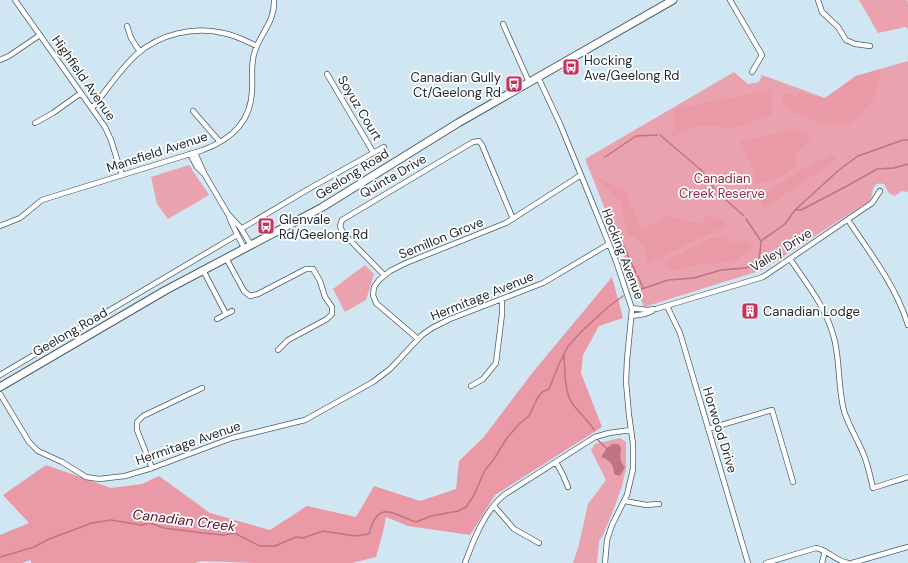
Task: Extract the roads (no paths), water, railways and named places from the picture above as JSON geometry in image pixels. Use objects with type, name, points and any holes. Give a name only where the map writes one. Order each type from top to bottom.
[{"type":"main road","name":"Geelong Road","points":[[0,387],[203,270],[326,205],[430,139],[673,0]]},
{"type":"street","name":"Highfield Avenue","points":[[15,0],[110,135],[122,175]]},
{"type":"street","name":"Mansfield Avenue","points":[[0,226],[21,217],[42,200],[192,153],[220,142],[234,132],[247,114],[252,98],[253,59],[257,46],[272,18],[274,0]]},
{"type":"street","points":[[730,0],[762,55],[752,72]]},
{"type":"street","points":[[818,0],[822,12],[838,27],[846,40],[852,43],[870,46]]},
{"type":"street","points":[[503,24],[529,82]]},
{"type":"street","points":[[127,26],[131,38],[140,52]]},
{"type":"street","points":[[92,108],[140,52],[156,42],[170,36],[182,32],[199,30],[214,31],[229,34],[257,46]]},
{"type":"street","points":[[0,60],[9,56],[40,35]]},
{"type":"street","name":"Soyuz Court","points":[[327,74],[373,152]]},
{"type":"street","name":"Hocking Avenue","points":[[538,77],[560,124],[581,175],[609,244],[632,308],[626,370],[627,401],[633,448],[633,469],[625,501],[612,524],[607,540],[605,563]]},
{"type":"street","points":[[35,123],[53,113],[81,93]]},
{"type":"street","points":[[193,111],[220,142]]},
{"type":"street","name":"Quinta Drive","points":[[384,275],[343,234],[340,226],[342,220],[472,143],[478,141],[482,145],[513,219]]},
{"type":"street","name":"Geelong Road","points":[[0,375],[237,235],[242,230],[317,184],[384,147]]},
{"type":"street","points":[[192,153],[197,166],[205,175],[228,214],[237,235],[247,247]]},
{"type":"street","name":"Semillon Grove","points":[[418,339],[374,300],[374,287],[377,282],[384,275],[408,262],[502,225],[581,175]]},
{"type":"street","name":"Valley Drive","points":[[632,308],[647,310],[656,309],[760,278],[873,202],[880,191]]},
{"type":"street","points":[[228,214],[242,230],[247,247]]},
{"type":"street","points":[[848,220],[899,300],[908,325]]},
{"type":"street","name":"Hermitage Avenue","points":[[0,394],[32,446],[41,453],[62,462],[83,476],[96,479],[114,478],[152,468],[232,438],[304,420],[373,382],[390,369],[418,339],[429,330],[443,322],[550,279],[609,244]]},
{"type":"street","points":[[226,258],[244,291],[250,296],[258,294],[306,269],[313,269],[317,275],[325,297],[332,307],[332,314],[327,319],[289,339],[278,350]]},
{"type":"street","points":[[790,259],[820,302],[829,321],[837,351],[838,380],[843,406],[851,429],[864,456],[873,488],[908,477]]},
{"type":"street","points":[[203,270],[226,314]]},
{"type":"street","points":[[471,386],[483,380],[496,363],[502,314],[502,299]]},
{"type":"street","name":"Horwood Drive","points":[[668,306],[680,333],[748,563]]},
{"type":"street","name":"Valley Drive","points":[[632,316],[646,314],[656,309]]},
{"type":"street","points":[[217,319],[232,311]]},
{"type":"street","points":[[152,468],[137,430],[136,425],[138,421],[143,416],[202,388]]},
{"type":"street","points":[[708,429],[772,410],[793,482]]},
{"type":"street","points":[[465,563],[475,536],[494,506],[504,495],[596,436],[631,430]]},
{"type":"street","points":[[556,462],[563,473],[568,487]]},
{"type":"street","points":[[625,501],[646,505],[659,504]]},
{"type":"street","points":[[494,506],[514,528],[539,543]]},
{"type":"street","points":[[852,563],[908,547]]},
{"type":"street","points":[[766,563],[813,549],[819,549],[838,561],[848,563]]},
{"type":"street","points":[[822,563],[825,552]]},
{"type":"waterway","points":[[605,157],[636,136],[657,135]]},
{"type":"waterway","points":[[660,135],[701,170],[715,190],[744,216]]},
{"type":"waterway","points":[[795,210],[839,170],[858,156],[903,140],[908,140]]},
{"type":"waterway","name":"Canadian Creek","points":[[633,292],[668,280],[694,278],[721,270],[745,268],[757,265],[761,241],[785,224],[795,210],[801,210],[877,169],[894,168],[908,164]]},
{"type":"waterway","points":[[746,219],[761,241]]},
{"type":"waterway","points":[[614,225],[636,273]]},
{"type":"waterway","points":[[638,276],[643,288]]},
{"type":"waterway","name":"Canadian Creek","points":[[0,557],[34,547],[49,539],[92,523],[111,520],[141,525],[150,523],[164,528],[203,533],[224,535],[234,533],[260,546],[275,546],[296,537],[303,538],[323,531],[355,536],[369,534],[373,523],[377,516],[381,513],[393,513],[416,522],[431,516],[458,511],[466,507],[474,495],[485,470],[507,438],[520,423],[529,416],[542,392],[549,389],[568,346],[608,307],[623,296]]},
{"type":"waterway","points":[[564,355],[565,380],[569,398],[594,430]]},
{"type":"waterway","points":[[598,440],[608,450]]},
{"type":"place","name":"Hocking Ave/Geelong Rd","points":[[571,67]]},
{"type":"place","name":"Canadian Gully Ct/Geelong Rd","points":[[514,84]]},
{"type":"place","name":"Glenvale Rd/Geelong Rd","points":[[266,226]]},
{"type":"place","name":"Canadian Lodge","points":[[750,311]]},
{"type":"park label","name":"Canadian Creek Reserve","points":[[722,186]]}]
